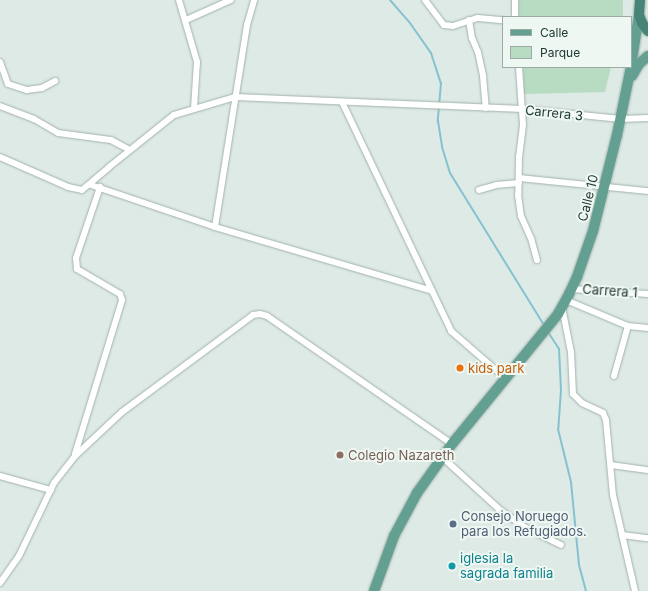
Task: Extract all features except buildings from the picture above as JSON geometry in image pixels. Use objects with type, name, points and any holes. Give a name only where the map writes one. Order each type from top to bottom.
[{"type":"highway","points":[[640,0],[640,15],[642,24],[648,31]]},
{"type":"main road","name":"Calle 10","points":[[632,61],[640,15]]},
{"type":"main road","name":"Calle 10","points":[[628,83],[639,64],[648,56]]},
{"type":"main road","name":"Calle 10","points":[[374,591],[394,536],[417,493],[452,444],[562,307],[572,289],[586,255],[604,188],[631,68]]},
{"type":"street","points":[[179,0],[197,62],[194,108]]},
{"type":"street","points":[[186,20],[231,0]]},
{"type":"street","points":[[215,227],[247,25],[254,0]]},
{"type":"street","points":[[425,0],[444,25],[453,26],[478,18],[502,20]]},
{"type":"street","points":[[514,0],[515,16]]},
{"type":"street","points":[[469,20],[472,38],[478,52],[483,76],[486,108]]},
{"type":"street","points":[[0,62],[8,84],[27,90],[42,88],[55,81]]},
{"type":"street","points":[[519,68],[523,109],[519,180],[521,216],[531,238],[537,260]]},
{"type":"street","name":"Carrera 3","points":[[91,185],[109,167],[174,115],[235,97],[523,109],[620,119],[648,118]]},
{"type":"street","points":[[342,102],[451,331],[505,378]]},
{"type":"street","points":[[0,106],[34,119],[58,132],[111,140],[130,150]]},
{"type":"street","points":[[0,156],[68,188],[82,190],[91,185],[100,187],[215,227],[432,291]]},
{"type":"street","points":[[479,190],[519,180],[648,192]]},
{"type":"street","points":[[75,456],[122,300],[120,294],[77,269],[76,258],[100,187]]},
{"type":"street","name":"Carrera 1","points":[[572,289],[648,294]]},
{"type":"street","points":[[635,591],[613,495],[605,417],[603,413],[582,403],[573,394],[571,352],[562,307],[628,326],[648,328]]},
{"type":"street","points":[[0,583],[19,556],[51,490],[75,456],[122,412],[253,315],[260,314],[267,316],[452,444]]},
{"type":"street","points":[[614,376],[628,326]]},
{"type":"street","points":[[442,457],[500,510],[524,527],[561,545]]},
{"type":"street","points":[[611,465],[648,470]]},
{"type":"street","points":[[0,476],[51,490]]},
{"type":"street","points":[[622,535],[648,538]]},
{"type":"green space","points":[[519,0],[623,0],[623,16],[519,16]]},
{"type":"green space","points":[[523,68],[611,68],[605,92],[524,94]]},
{"type":"waterway","points":[[390,0],[410,23],[431,53],[441,83],[438,121],[442,147],[450,173],[544,325]]},
{"type":"waterway","points":[[548,332],[559,349],[561,390],[558,429],[571,482],[579,565],[586,591]]},
{"type":"place","name":"kids park","points":[[460,368]]},
{"type":"place","name":"Colegio Nazareth","points":[[340,455]]},
{"type":"place","name":"Consejo Noruego para los Refugiados.","points":[[453,524]]},
{"type":"place","name":"iglesia la sagrada familia","points":[[452,566]]}]
